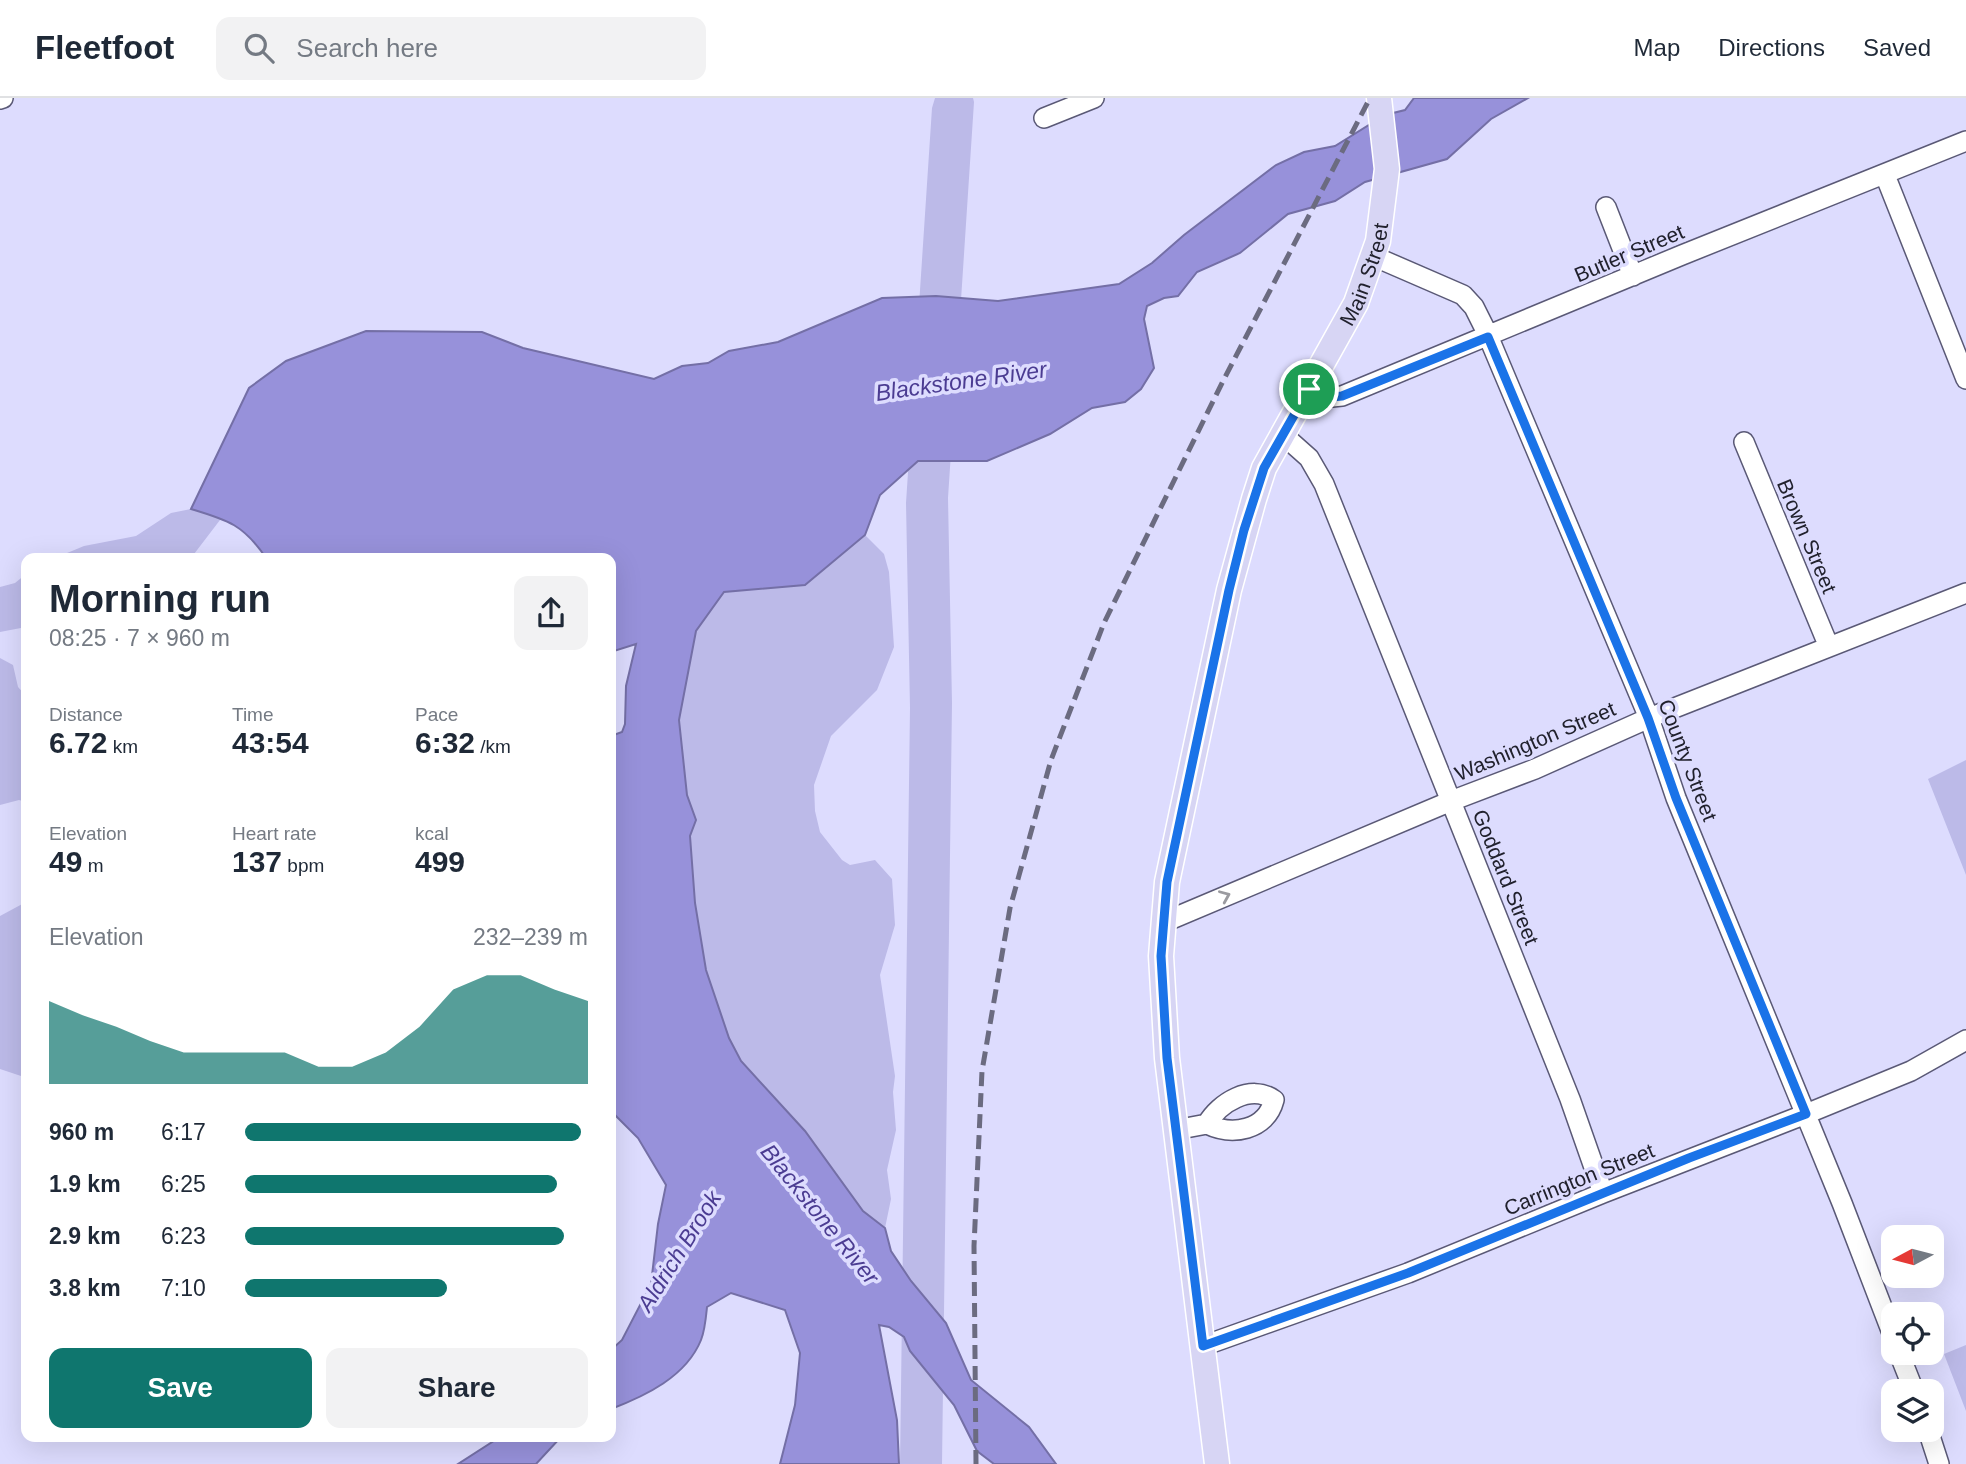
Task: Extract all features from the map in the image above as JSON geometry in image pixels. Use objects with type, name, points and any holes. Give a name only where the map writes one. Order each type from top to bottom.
[{"type":"main road","name":"Main Street","points":[[1217,1464],[1164,1024],[1161,956],[1167,882],[1229,590],[1244,530],[1264,468],[1356,303],[1376,249],[1387,169],[1379,98]]},
{"type":"street","points":[[1044,118],[1094,98]]},
{"type":"street","name":"Butler Street","points":[[1309,389],[1332,397],[1342,396],[1966,141]]},
{"type":"street","points":[[1885,175],[1966,379]]},
{"type":"street","points":[[1606,207],[1633,276]]},
{"type":"street","name":"County Street","points":[[1376,249],[1463,295],[1474,307],[1648,718],[1676,798],[1881,1305]]},
{"type":"street","name":"Goddard Street","points":[[1282,434],[1309,458],[1324,484],[1570,1099],[1603,1193]]},
{"type":"street","name":"Brown Street","points":[[1744,442],[1829,647]]},
{"type":"street","name":"Washington Street","points":[[1163,923],[1451,801],[1535,769],[1648,718],[1966,593]]},
{"type":"street","name":"Carrington Street","points":[[1203,1346],[1408,1273],[1912,1072],[1966,1040]]},
{"type":"street","points":[[1175,1130],[1207,1124]]},
{"type":"street","points":[[1932,1442],[1939,1464]]},
{"type":"shaded area","points":[[935,98],[973,98],[974,102],[948,498],[952,703],[942,1464],[900,1464],[910,708],[906,503],[932,108]]},
{"type":"shaded area","points":[[191,509],[225,519],[220,520],[195,553],[67,553],[84,546],[136,536],[171,513]]},
{"type":"shaded area","points":[[865,535],[884,554],[889,572],[894,647],[877,690],[831,736],[814,785],[815,811],[820,832],[842,860],[850,865],[875,860],[892,879],[895,925],[880,975],[895,1076],[893,1092],[896,1130],[887,1170],[891,1199],[885,1228],[863,1211],[805,1131],[741,1061],[729,1038],[706,970],[695,903],[689,836],[696,820],[687,795],[679,720],[696,631],[724,592],[805,585]]},
{"type":"shaded area","points":[[21,578],[21,628],[0,632],[0,587],[15,583]]},
{"type":"shaded area","points":[[0,658],[13,665],[21,690],[21,801],[0,805]]},
{"type":"shaded area","points":[[1966,760],[1966,875],[1928,779]]},
{"type":"shaded area","points":[[21,905],[21,1076],[0,1069],[0,916]]},
{"type":"shaded area","points":[[1966,1345],[1966,1411],[1944,1354]]},
{"type":"water","points":[[1414,98],[1528,98],[1491,119],[1447,159],[1365,182],[1335,201],[1288,214],[1240,253],[1197,272],[1178,296],[1164,298],[1147,306],[1144,319],[1154,368],[1141,389],[1125,402],[1092,408],[1050,434],[987,461],[918,461],[880,495],[865,535],[805,585],[724,592],[696,631],[679,720],[687,795],[696,820],[690,836],[695,903],[706,970],[729,1038],[741,1061],[805,1131],[863,1211],[885,1228],[891,1251],[911,1281],[946,1323],[971,1380],[1029,1427],[1056,1464],[994,1464],[977,1451],[954,1405],[910,1351],[904,1337],[889,1327],[879,1325],[897,1420],[899,1464],[780,1464],[795,1405],[800,1353],[785,1310],[731,1293],[707,1307],[701,1340],[694,1353],[675,1375],[650,1391],[616,1407],[616,1345],[622,1340],[651,1284],[666,1185],[638,1138],[616,1116],[616,734],[622,732],[625,724],[626,686],[636,644],[616,650],[616,553],[262,553],[234,525],[191,509],[249,388],[286,361],[366,331],[482,332],[523,348],[654,379],[682,366],[708,363],[729,351],[778,342],[882,298],[936,296],[998,301],[1119,284],[1152,263],[1184,235],[1276,165],[1304,152],[1335,146],[1385,115],[1405,110]]},
{"type":"water","points":[[492,1442],[556,1442],[536,1464],[458,1464]]},
{"type":"railway","points":[[976,1464],[974,1246],[982,1071],[1010,908],[1051,760],[1104,623],[1223,381],[1370,98]]},
{"type":"route","points":[[1488,337],[1648,718],[1676,798],[1806,1114],[1689,1158],[1408,1273],[1203,1346],[1167,1058],[1161,956],[1167,882],[1244,530],[1264,468],[1309,389],[1332,397],[1342,396],[1488,337]]},
{"type":"water label","name":"Blackstone River","points":[[961,381]]},
{"type":"water label","name":"Blackstone River","points":[[820,1214]]},
{"type":"water label","name":"Aldrich Brook","points":[[679,1251]]}]
